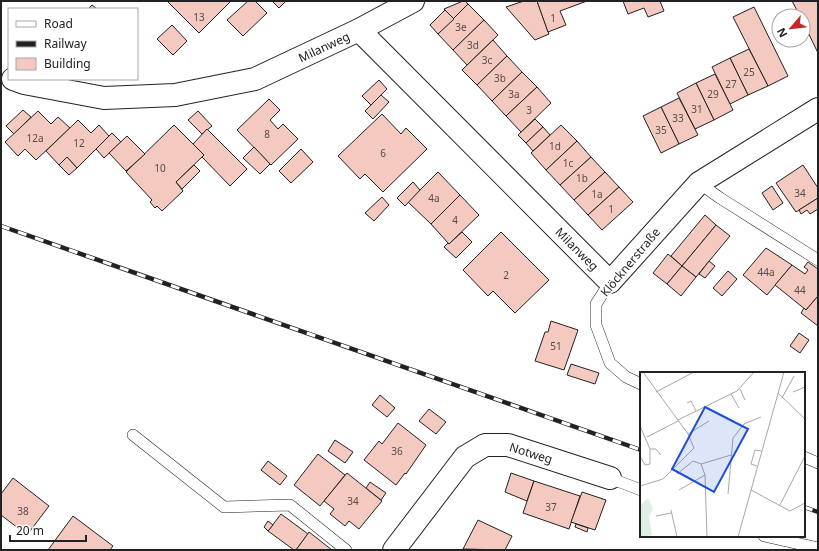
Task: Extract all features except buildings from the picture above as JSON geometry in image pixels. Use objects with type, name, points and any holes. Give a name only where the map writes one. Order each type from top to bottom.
[{"type":"street","points":[[359,30],[413,1]]},
{"type":"street","name":"Milanweg","points":[[16,80],[24,83],[104,98],[175,95],[255,79],[359,30],[610,282]]},
{"type":"street","name":"Klöcknerstraße","points":[[610,282],[699,183],[818,109]]},
{"type":"street","name":"Notweg","points":[[394,550],[465,457],[485,445],[508,445],[610,478]]},
{"type":"lane","points":[[699,183],[818,260]]},
{"type":"lane","name":"Klöcknerstraße","points":[[610,282],[596,304],[596,325],[610,363],[626,377],[640,384]]},
{"type":"lane","points":[[133,435],[224,507],[290,506],[346,550]]},
{"type":"lane","points":[[805,457],[818,463]]},
{"type":"lane","name":"Notweg","points":[[610,478],[640,490]]},
{"type":"lane","points":[[768,537],[818,548]]},
{"type":"railway","points":[[1,226],[640,450]]},
{"type":"railway","points":[[805,507],[818,512]]}]
